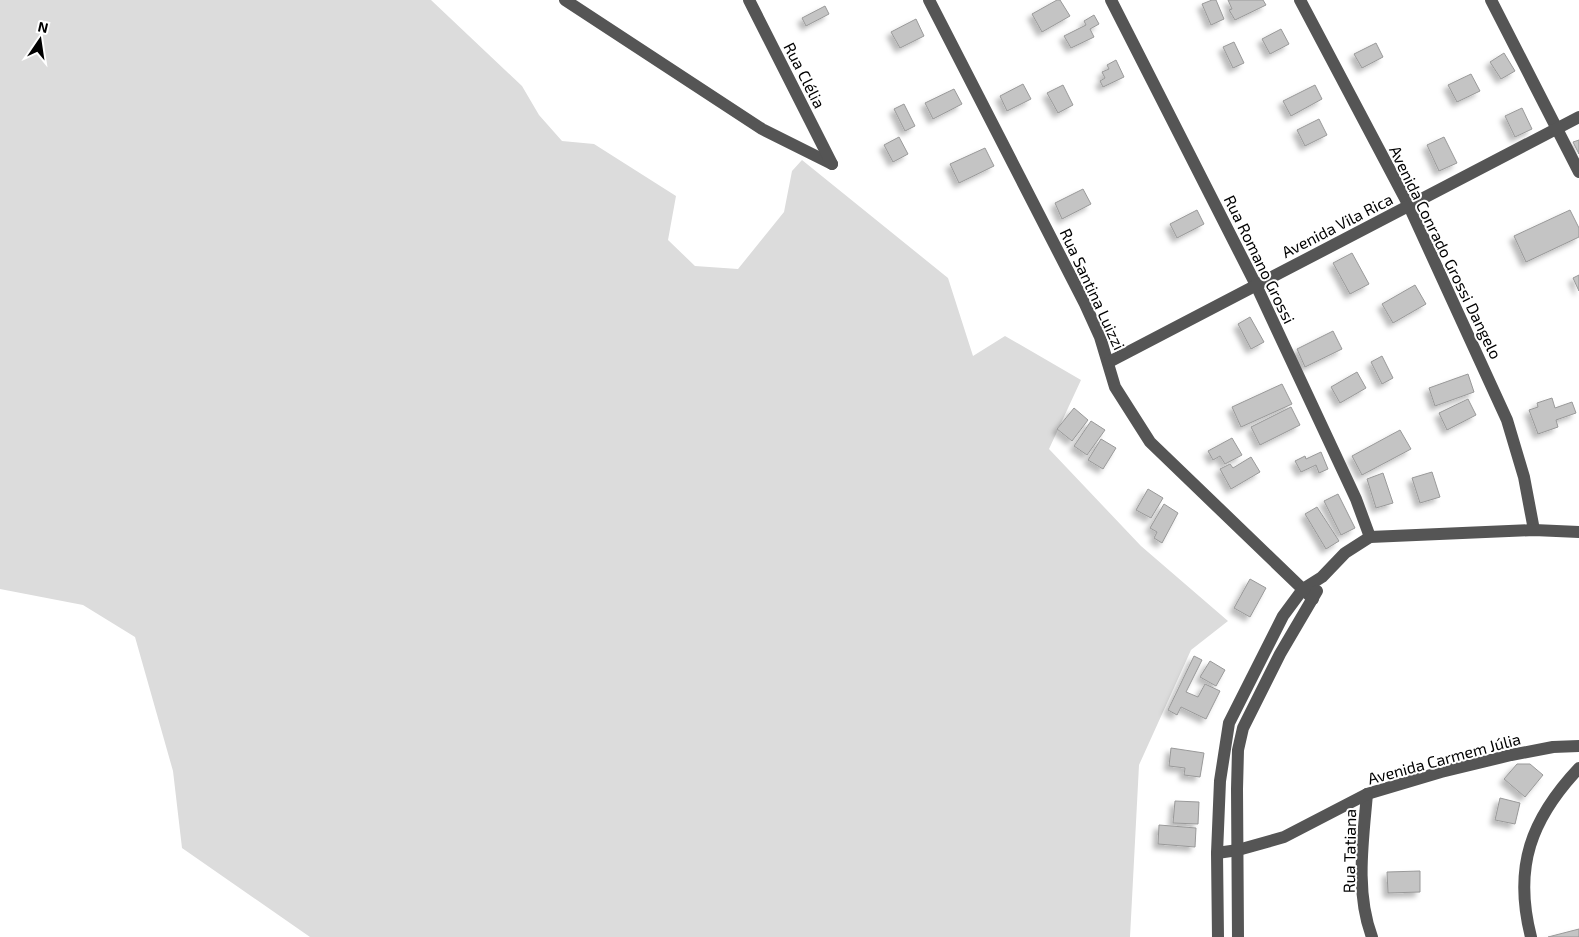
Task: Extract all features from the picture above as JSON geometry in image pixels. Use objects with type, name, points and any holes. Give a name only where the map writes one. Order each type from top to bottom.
[{"type":"street","name":"Rua Clélia","points":[[565,0],[762,129],[832,164],[749,0]]},
{"type":"street","name":"Rua Santina Luizzi","points":[[929,0],[1085,304],[1109,362],[1114,387],[1150,442],[1313,599]]},
{"type":"street","name":"Rua Romano Grossi","points":[[1111,0],[1256,285],[1356,499],[1370,537]]},
{"type":"street","name":"Avenida Conrado Grossi Dangelo","points":[[1300,0],[1409,206],[1507,420],[1524,477],[1534,530]]},
{"type":"street","points":[[1491,0],[1579,172]]},
{"type":"street","name":"Avenida Vila Rica","points":[[1109,362],[1579,117]]},
{"type":"street","points":[[1218,937],[1217,853],[1222,764],[1228,723],[1279,624],[1303,589],[1322,577],[1345,553],[1370,537],[1534,530],[1579,532]]},
{"type":"street","points":[[1238,937],[1237,779],[1238,750],[1243,728],[1280,654],[1313,599],[1322,577]]},
{"type":"street","name":"Avenida Carmem Júlia","points":[[1217,853],[1238,850],[1284,837],[1367,794],[1441,772],[1553,747],[1579,746]]},
{"type":"street","points":[[1531,937],[1523,891],[1525,860],[1546,807],[1579,768]]},
{"type":"street","name":"Rua Tatiana","points":[[1367,794],[1362,845],[1362,886],[1372,937]]},
{"type":"shaded area","points":[[0,0],[431,0],[522,86],[539,115],[562,141],[594,144],[676,196],[668,240],[695,266],[738,269],[784,212],[792,171],[802,160],[948,278],[973,356],[1005,336],[1081,380],[1049,449],[1141,546],[1228,621],[1191,650],[1139,765],[1130,937],[310,937],[182,848],[173,771],[135,637],[83,605],[0,589]]},
{"type":"building","points":[[1060,0],[1070,16],[1042,32],[1032,14]]},
{"type":"building","points":[[1216,0],[1224,19],[1211,25],[1202,4]]},
{"type":"building","points":[[1228,0],[1263,0],[1266,5],[1235,20],[1229,10],[1232,9]]},
{"type":"building","points":[[825,6],[829,14],[806,26],[802,18]]},
{"type":"building","points":[[1094,15],[1099,24],[1090,29],[1094,37],[1071,48],[1064,36],[1086,25],[1084,21]]},
{"type":"building","points":[[916,19],[924,36],[900,48],[891,32]]},
{"type":"building","points":[[1281,29],[1289,44],[1270,54],[1262,39]]},
{"type":"building","points":[[1234,42],[1244,63],[1233,68],[1223,47]]},
{"type":"building","points":[[1376,43],[1383,57],[1362,68],[1354,54]]},
{"type":"building","points":[[1504,53],[1515,71],[1501,79],[1490,62]]},
{"type":"building","points":[[1116,60],[1124,77],[1103,87],[1100,81],[1105,78],[1102,72],[1109,69],[1107,65]]},
{"type":"building","points":[[1471,74],[1480,91],[1457,102],[1448,85]]},
{"type":"building","points":[[1023,84],[1031,99],[1007,111],[1000,96]]},
{"type":"building","points":[[1063,85],[1073,105],[1058,113],[1047,93]]},
{"type":"building","points":[[1315,85],[1322,99],[1291,116],[1283,101]]},
{"type":"building","points":[[954,89],[962,104],[933,119],[925,103]]},
{"type":"building","points":[[904,104],[915,126],[905,131],[894,109]]},
{"type":"building","points":[[1522,108],[1532,129],[1515,137],[1505,116]]},
{"type":"building","points":[[1319,119],[1327,135],[1305,146],[1297,130]]},
{"type":"building","points":[[899,137],[908,154],[893,162],[884,145]]},
{"type":"building","points":[[1444,137],[1457,163],[1439,171],[1427,145]]},
{"type":"building","points":[[1579,140],[1579,154],[1573,142]]},
{"type":"building","points":[[985,148],[994,166],[959,183],[950,164]]},
{"type":"building","points":[[1083,189],[1091,204],[1062,219],[1055,203]]},
{"type":"building","points":[[1197,210],[1204,224],[1177,238],[1170,224]]},
{"type":"building","points":[[1570,210],[1579,228],[1579,237],[1526,262],[1514,236]]},
{"type":"building","points":[[1352,253],[1369,284],[1350,294],[1333,263]]},
{"type":"building","points":[[1579,275],[1579,291],[1573,278]]},
{"type":"building","points":[[1415,285],[1426,304],[1393,323],[1382,304]]},
{"type":"building","points":[[1250,317],[1264,342],[1251,349],[1238,324]]},
{"type":"building","points":[[1333,331],[1342,349],[1305,367],[1297,349]]},
{"type":"building","points":[[1382,356],[1393,378],[1382,384],[1371,362]]},
{"type":"building","points":[[1357,372],[1366,388],[1340,403],[1331,387]]},
{"type":"building","points":[[1468,374],[1474,392],[1435,406],[1429,388]]},
{"type":"building","points":[[1282,384],[1292,404],[1241,427],[1232,407]]},
{"type":"building","points":[[1552,398],[1555,408],[1572,402],[1576,413],[1556,420],[1558,427],[1538,434],[1529,410],[1538,407],[1537,403]]},
{"type":"building","points":[[1468,399],[1476,415],[1447,430],[1439,413]]},
{"type":"building","points":[[1291,407],[1300,425],[1260,445],[1251,427]]},
{"type":"building","points":[[1074,408],[1088,420],[1072,441],[1057,429]]},
{"type":"building","points":[[1091,421],[1105,430],[1087,455],[1074,446]]},
{"type":"building","points":[[1400,430],[1411,449],[1362,475],[1352,456]]},
{"type":"building","points":[[1232,438],[1242,455],[1225,464],[1220,456],[1213,460],[1208,451]]},
{"type":"building","points":[[1101,439],[1116,448],[1103,469],[1088,460]]},
{"type":"building","points":[[1321,452],[1328,469],[1319,473],[1316,465],[1301,472],[1295,461],[1305,456],[1306,459]]},
{"type":"building","points":[[1251,457],[1260,472],[1231,489],[1220,469],[1230,464],[1233,468]]},
{"type":"building","points":[[1432,472],[1440,497],[1420,503],[1412,478]]},
{"type":"building","points":[[1383,473],[1393,503],[1376,508],[1367,479]]},
{"type":"building","points":[[1148,489],[1163,498],[1151,518],[1136,510]]},
{"type":"building","points":[[1338,494],[1355,528],[1341,535],[1324,501]]},
{"type":"building","points":[[1164,504],[1178,513],[1162,543],[1154,538],[1157,532],[1150,528]]},
{"type":"building","points":[[1317,507],[1339,541],[1326,549],[1305,514]]},
{"type":"building","points":[[1250,579],[1266,588],[1250,617],[1234,608]]},
{"type":"building","points":[[1194,656],[1202,660],[1186,692],[1198,697],[1205,684],[1220,691],[1206,719],[1181,707],[1177,715],[1168,710]]},
{"type":"building","points":[[1210,661],[1225,670],[1216,686],[1200,677]]},
{"type":"building","points":[[1171,748],[1204,753],[1200,777],[1184,775],[1185,768],[1169,766]]},
{"type":"building","points":[[1517,764],[1530,764],[1543,775],[1525,797],[1504,779]]},
{"type":"building","points":[[1500,798],[1520,803],[1515,824],[1495,820]]},
{"type":"building","points":[[1175,801],[1199,802],[1198,824],[1173,823]]},
{"type":"building","points":[[1159,825],[1196,828],[1195,847],[1158,844]]},
{"type":"building","points":[[1420,871],[1420,892],[1388,893],[1387,872]]},
{"type":"building","points":[[1579,929],[1579,937],[1548,937]]}]
